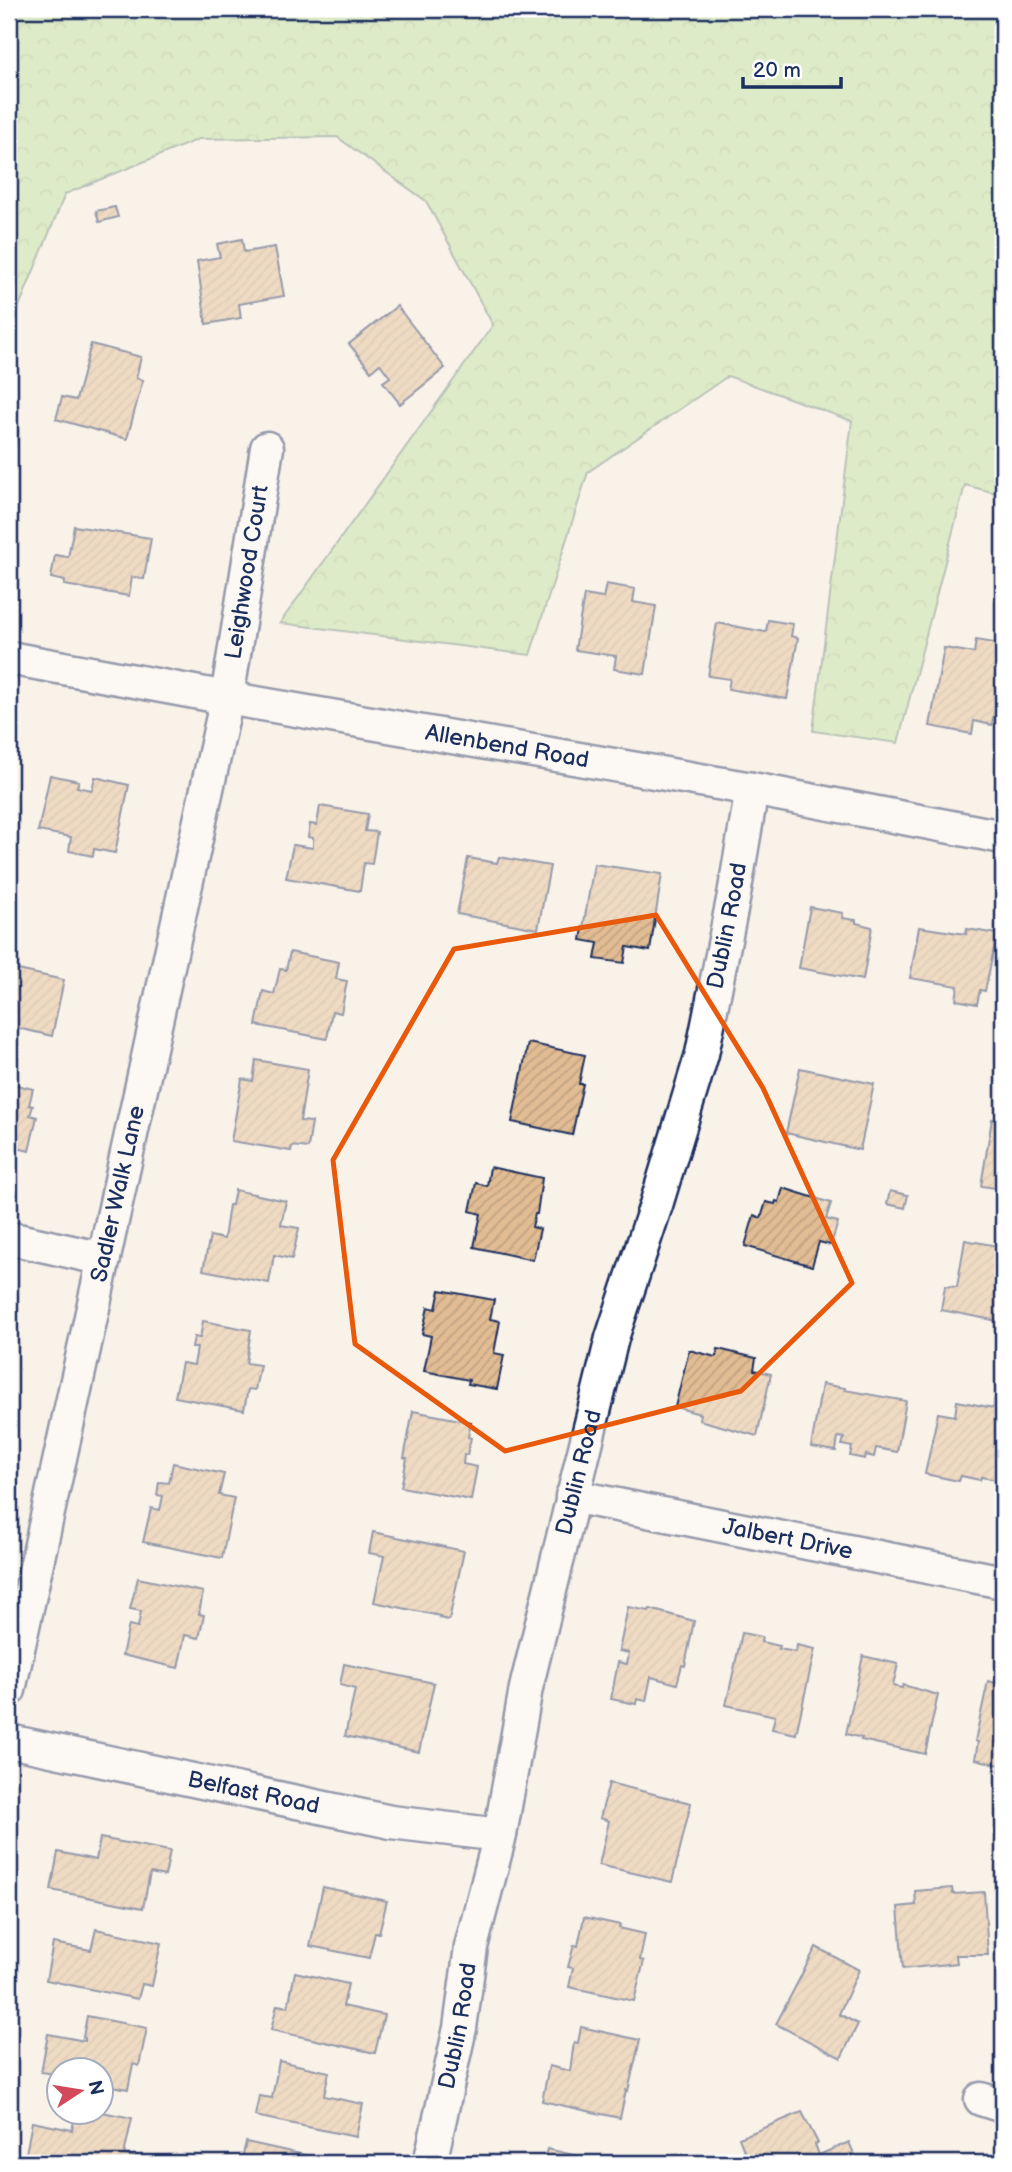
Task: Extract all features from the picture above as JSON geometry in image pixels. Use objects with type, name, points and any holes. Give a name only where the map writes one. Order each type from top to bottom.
[{"type":"street","name":"Leighwood Court","points":[[227,698],[267,448]]},
{"type":"street","name":"Allenbend Road","points":[[9,658],[752,789],[1003,837]]},
{"type":"street","name":"Sadler Walk Lane","points":[[9,1690],[227,698]]},
{"type":"street","name":"Dublin Road","points":[[430,2163],[460,2028],[471,1947],[500,1835],[526,1688],[612,1338],[702,1054],[752,789]]},
{"type":"street","points":[[9,1238],[104,1259]]},
{"type":"street","name":"Jalbert Drive","points":[[572,1496],[1003,1582]]},
{"type":"street","name":"Belfast Road","points":[[9,1741],[391,1822],[500,1835]]},
{"type":"highlighted area","points":[[656,915],[763,1088],[852,1283],[741,1391],[505,1451],[355,1344],[333,1160],[454,949]]},
{"type":"green space","points":[[9,9],[1003,9],[1003,495],[965,485],[898,743],[813,731],[852,421],[728,376],[588,472],[530,655],[280,623],[493,325],[426,201],[337,137],[199,139],[65,194],[9,331]]},
{"type":"building","points":[[115,207],[118,217],[99,222],[96,211]]},
{"type":"building","points":[[242,239],[244,252],[275,247],[284,296],[239,304],[241,318],[206,324],[197,261],[220,257],[217,244]]},
{"type":"building","points":[[397,306],[445,368],[400,404],[383,382],[390,377],[380,364],[371,371],[349,344]]},
{"type":"building","points":[[91,344],[141,357],[136,378],[143,380],[127,439],[56,419],[62,397],[76,400]]},
{"type":"building","points":[[9,429],[18,431],[14,454],[9,453]]},
{"type":"building","points":[[74,526],[151,538],[144,579],[132,577],[129,596],[64,585],[65,581],[51,578],[55,555],[68,557]]},
{"type":"building","points":[[606,584],[635,589],[633,602],[656,606],[645,674],[614,669],[616,656],[575,650],[584,595],[603,598]]},
{"type":"building","points":[[768,620],[793,624],[791,636],[798,638],[787,699],[728,689],[730,679],[708,676],[717,623],[766,632]]},
{"type":"building","points":[[976,640],[1001,644],[999,658],[1003,658],[1003,664],[992,725],[974,721],[972,734],[930,726],[944,648],[974,653]]},
{"type":"building","points":[[50,775],[79,781],[77,787],[92,790],[95,777],[129,785],[115,853],[94,849],[93,856],[69,851],[71,837],[38,831]]},
{"type":"building","points":[[320,806],[368,814],[365,831],[377,832],[372,864],[364,863],[360,891],[286,878],[293,845],[313,848],[313,838],[308,837],[310,824],[317,825]]},
{"type":"building","points":[[499,857],[550,866],[538,929],[457,914],[468,858],[497,863]]},
{"type":"building","points":[[594,864],[662,874],[650,951],[627,947],[624,963],[595,959],[598,943],[581,940]]},
{"type":"building","points":[[810,907],[843,913],[842,918],[856,920],[856,923],[872,927],[863,980],[799,968]]},
{"type":"building","points":[[919,927],[966,934],[967,929],[997,934],[985,991],[980,990],[977,1004],[956,1000],[958,986],[910,978]]},
{"type":"building","points":[[290,952],[339,962],[336,979],[347,981],[341,1013],[332,1011],[327,1039],[256,1025],[263,991],[274,994],[280,969],[286,970]]},
{"type":"building","points":[[9,968],[64,980],[52,1036],[9,1026]]},
{"type":"building","points":[[528,1043],[585,1055],[579,1084],[583,1084],[572,1135],[512,1122]]},
{"type":"building","points":[[256,1060],[308,1069],[300,1121],[312,1122],[308,1148],[292,1146],[291,1151],[231,1141],[242,1079],[253,1081]]},
{"type":"building","points":[[800,1068],[874,1084],[860,1150],[786,1133]]},
{"type":"building","points":[[9,1083],[33,1089],[29,1105],[33,1106],[30,1115],[37,1117],[29,1151],[9,1146]]},
{"type":"building","points":[[992,1119],[1003,1121],[1003,1189],[981,1186]]},
{"type":"building","points":[[490,1167],[542,1178],[537,1214],[532,1227],[540,1229],[533,1260],[474,1247],[481,1214],[470,1211],[476,1183],[487,1186]]},
{"type":"building","points":[[783,1188],[831,1203],[826,1219],[838,1222],[831,1245],[819,1242],[812,1266],[745,1246],[754,1215],[761,1218],[766,1202],[779,1202]]},
{"type":"building","points":[[235,1190],[286,1201],[281,1225],[299,1228],[292,1259],[274,1255],[269,1283],[203,1270],[210,1236],[224,1239],[229,1205],[232,1205]]},
{"type":"building","points":[[890,1191],[908,1195],[905,1208],[887,1204]]},
{"type":"building","points":[[965,1240],[1003,1247],[1003,1322],[941,1310],[945,1286],[957,1287]]},
{"type":"building","points":[[440,1290],[494,1300],[490,1319],[500,1321],[494,1353],[504,1355],[497,1389],[424,1371],[431,1336],[422,1334],[428,1307],[436,1309]]},
{"type":"building","points":[[203,1321],[251,1330],[246,1363],[260,1365],[255,1390],[248,1389],[244,1410],[175,1397],[182,1363],[194,1365],[197,1348],[192,1348],[194,1337],[200,1338]]},
{"type":"building","points":[[718,1349],[756,1358],[754,1370],[771,1374],[757,1436],[699,1420],[700,1414],[675,1407],[689,1350],[716,1357]]},
{"type":"building","points":[[822,1384],[906,1401],[897,1452],[876,1448],[874,1457],[866,1455],[865,1459],[850,1456],[852,1447],[842,1445],[844,1438],[838,1437],[836,1451],[811,1447]]},
{"type":"building","points":[[994,1400],[1003,1402],[1003,1481],[961,1476],[959,1481],[925,1474],[938,1413],[955,1416],[957,1401],[994,1408]]},
{"type":"building","points":[[413,1411],[471,1422],[468,1437],[471,1438],[463,1464],[477,1467],[471,1500],[401,1487]]},
{"type":"building","points":[[173,1463],[224,1474],[219,1495],[234,1498],[222,1558],[143,1542],[151,1508],[160,1510],[163,1496],[157,1495],[159,1482],[169,1483]]},
{"type":"building","points":[[373,1532],[464,1551],[449,1620],[374,1602],[384,1556],[369,1553]]},
{"type":"building","points":[[138,1578],[203,1592],[199,1614],[204,1615],[199,1638],[185,1635],[178,1668],[122,1655],[129,1625],[138,1627],[141,1611],[130,1609]]},
{"type":"building","points":[[628,1607],[650,1609],[694,1621],[685,1666],[682,1665],[677,1684],[651,1677],[646,1701],[637,1699],[636,1704],[611,1699],[618,1662],[627,1664],[629,1653],[619,1651]]},
{"type":"building","points":[[742,1633],[762,1637],[761,1642],[780,1646],[779,1649],[796,1652],[797,1645],[815,1649],[796,1734],[772,1729],[775,1716],[726,1705]]},
{"type":"building","points":[[863,1656],[898,1664],[893,1686],[902,1688],[903,1685],[938,1695],[925,1754],[861,1740],[862,1738],[846,1734]]},
{"type":"building","points":[[344,1664],[434,1683],[419,1752],[345,1736],[355,1689],[340,1685]]},
{"type":"building","points":[[988,1681],[999,1684],[999,1681],[1003,1682],[1003,1772],[999,1771],[1000,1765],[975,1759],[978,1742],[975,1741]]},
{"type":"building","points":[[609,1783],[691,1803],[672,1882],[599,1865],[609,1821],[600,1818]]},
{"type":"building","points":[[100,1838],[170,1851],[165,1876],[150,1873],[143,1908],[51,1890],[58,1852],[96,1860]]},
{"type":"building","points":[[323,1887],[387,1901],[369,1958],[310,1946]]},
{"type":"building","points":[[952,1888],[953,1894],[984,1892],[988,1955],[956,1955],[957,1963],[903,1969],[898,1907],[916,1905],[915,1891]]},
{"type":"building","points":[[584,1917],[645,1934],[640,1960],[644,1961],[634,2001],[569,1987],[573,1968],[568,1967],[574,1945],[578,1946]]},
{"type":"building","points":[[96,1929],[161,1943],[152,1986],[142,1984],[138,1999],[46,1980],[53,1943],[91,1950]]},
{"type":"building","points":[[816,1947],[859,1970],[839,2014],[858,2024],[841,2058],[776,2024]]},
{"type":"building","points":[[295,1972],[348,1984],[343,2006],[384,2015],[375,2053],[271,2030],[277,2005],[288,2007]]},
{"type":"building","points":[[87,2016],[147,2028],[139,2066],[133,2064],[128,2089],[116,2087],[116,2056],[46,2056],[46,2073],[41,2072],[48,2034],[85,2041],[83,2037]]},
{"type":"building","points":[[581,2027],[640,2040],[620,2118],[542,2101],[549,2066],[570,2071],[574,2042],[578,2043]]},
{"type":"building","points":[[279,2061],[329,2072],[324,2096],[363,2104],[356,2137],[255,2116],[259,2096],[272,2098]]},
{"type":"building","points":[[802,2112],[818,2143],[815,2144],[819,2155],[849,2142],[858,2163],[749,2163],[739,2138]]},
{"type":"building","points":[[116,2115],[132,2118],[124,2155],[135,2157],[134,2163],[44,2163],[25,2159],[32,2122],[72,2130],[73,2126],[116,2126]]},
{"type":"building","points":[[246,2142],[314,2157],[313,2163],[241,2163]]},
{"type":"building","points":[[547,2149],[609,2163],[543,2163]]}]
